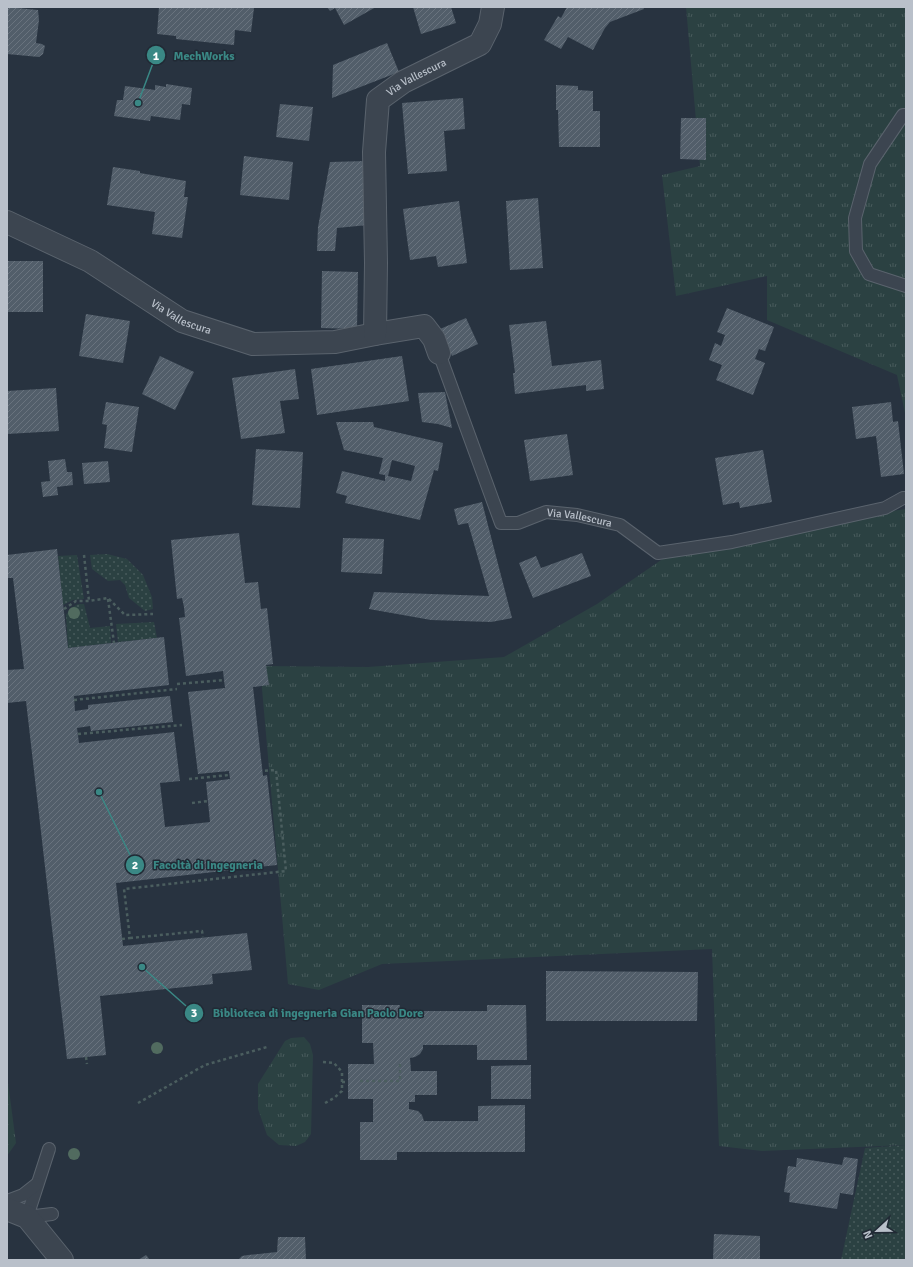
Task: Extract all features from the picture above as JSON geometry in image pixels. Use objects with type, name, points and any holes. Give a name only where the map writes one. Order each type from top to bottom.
[{"type":"street","name":"Via Vallescura","points":[[374,334],[376,263],[374,152],[378,100],[403,82],[480,44],[490,24],[493,8]]},
{"type":"street","name":"Via Vallescura","points":[[7,222],[90,261],[182,321],[253,344],[335,342],[424,326],[434,339],[439,353]]},
{"type":"street","points":[[7,1209],[27,1217],[62,1260]]},
{"type":"lane","points":[[906,115],[903,116],[870,164],[855,218],[856,251],[869,274],[906,286]]},
{"type":"lane","name":"Via Vallescura","points":[[439,353],[501,523],[518,523],[546,512],[577,515],[620,525],[658,553],[732,542],[885,508],[903,498],[906,498]]},
{"type":"lane","points":[[49,1149],[27,1217],[52,1214]]},
{"type":"lane","points":[[7,1202],[23,1195],[37,1184]]},
{"type":"path","points":[[84,555],[89,601]]},
{"type":"path","points":[[64,609],[76,601],[89,601],[108,598]]},
{"type":"path","points":[[108,598],[125,615],[153,614]]},
{"type":"path","points":[[108,598],[114,643]]},
{"type":"path","points":[[177,684],[224,680]]},
{"type":"path","points":[[74,700],[178,689]]},
{"type":"path","points":[[78,734],[182,725]]},
{"type":"path","points":[[130,938],[124,889],[286,871],[276,770],[262,771]]},
{"type":"path","points":[[188,779],[229,775]]},
{"type":"path","points":[[192,803],[208,801]]},
{"type":"path","points":[[122,939],[202,931],[203,938]]},
{"type":"path","points":[[138,1103],[205,1065],[267,1047]]},
{"type":"path","points":[[86,1057],[87,1064]]},
{"type":"path","points":[[323,1062],[334,1062],[342,1072],[342,1090],[334,1098],[325,1103]]},
{"type":"path","points":[[360,1081],[400,1082],[400,1063]]},
{"type":"path","points":[[342,1082],[348,1082]]},
{"type":"green space","points":[[686,7],[906,7],[906,418],[897,375],[767,320],[767,276],[676,296],[662,175],[700,166]]},
{"type":"green space","points":[[906,509],[906,1145],[762,1151],[719,1146],[712,949],[382,964],[319,990],[288,984],[260,666],[368,667],[504,657],[597,604],[683,545],[784,526]]},
{"type":"green space","points":[[107,554],[127,559],[143,575],[152,597],[153,609],[145,611],[129,598],[125,585],[120,580],[108,581],[92,569],[90,555]]},
{"type":"green space","points":[[77,555],[84,599],[73,600],[63,605],[58,556]]},
{"type":"green space","points":[[78,604],[84,604],[90,628],[110,626],[111,643],[68,648],[66,615],[71,608]]},
{"type":"green space","points":[[154,622],[157,638],[118,642],[116,624]]},
{"type":"green space","points":[[304,1037],[310,1044],[313,1055],[311,1134],[305,1142],[296,1146],[279,1145],[267,1135],[258,1109],[258,1084],[285,1041],[291,1038]]},
{"type":"green space","points":[[7,1075],[16,1143],[7,1156]]},
{"type":"green space","points":[[906,1145],[906,1260],[841,1260],[865,1148]]},
{"type":"building","points":[[7,7],[38,10],[39,20],[36,43],[45,46],[43,54],[39,57],[7,54]]},
{"type":"building","points":[[159,7],[254,8],[251,32],[235,30],[234,45],[176,39],[176,36],[157,34]]},
{"type":"building","points":[[327,7],[376,7],[344,25],[335,8],[330,11]]},
{"type":"building","points":[[413,7],[451,7],[456,23],[421,34]]},
{"type":"building","points":[[567,7],[643,7],[644,9],[610,22],[593,50],[568,37],[561,49],[544,40],[558,16],[561,18]]},
{"type":"building","points":[[387,43],[399,72],[332,98],[333,65]]},
{"type":"building","points":[[166,84],[192,88],[190,105],[182,104],[180,120],[151,116],[150,121],[114,116],[117,100],[123,100],[125,86],[155,90],[155,85],[166,87]]},
{"type":"building","points":[[556,85],[578,86],[578,90],[593,91],[593,111],[600,111],[600,147],[559,147],[558,110],[556,110]]},
{"type":"building","points":[[463,98],[465,129],[444,131],[447,171],[408,174],[402,103]]},
{"type":"building","points":[[280,104],[313,107],[309,141],[276,137]]},
{"type":"building","points":[[681,118],[706,118],[706,160],[680,159]]},
{"type":"building","points":[[244,156],[293,162],[289,200],[240,195]]},
{"type":"building","points":[[366,161],[368,225],[337,228],[335,251],[317,251],[318,227],[330,162]]},
{"type":"building","points":[[113,167],[186,181],[184,197],[188,197],[182,238],[152,234],[155,212],[107,205]]},
{"type":"building","points":[[538,198],[543,268],[510,270],[506,201]]},
{"type":"building","points":[[459,201],[467,263],[438,267],[436,256],[410,260],[403,209]]},
{"type":"building","points":[[7,261],[43,261],[43,312],[7,312]]},
{"type":"building","points":[[322,271],[358,272],[357,329],[321,328]]},
{"type":"building","points":[[727,308],[774,327],[765,351],[759,349],[755,359],[765,363],[753,395],[716,380],[722,365],[709,360],[715,343],[721,346],[725,335],[717,332]]},
{"type":"building","points":[[86,314],[130,321],[123,363],[79,356]]},
{"type":"building","points":[[466,318],[478,344],[452,356],[440,329]]},
{"type":"building","points":[[546,321],[552,366],[601,360],[604,389],[586,391],[586,385],[515,394],[513,373],[515,373],[509,325]]},
{"type":"building","points":[[160,356],[194,372],[175,410],[142,394]]},
{"type":"building","points":[[402,356],[409,401],[317,415],[311,369]]},
{"type":"building","points":[[295,369],[299,399],[280,401],[285,433],[241,439],[232,378]]},
{"type":"building","points":[[56,388],[59,431],[7,434],[7,391]]},
{"type":"building","points":[[445,392],[452,428],[422,422],[418,393]]},
{"type":"building","points":[[106,402],[139,407],[132,452],[104,448],[107,425],[102,424]]},
{"type":"building","points":[[891,402],[893,422],[898,421],[904,474],[881,477],[876,436],[856,439],[852,407]]},
{"type":"building","points":[[336,422],[373,422],[374,427],[443,443],[438,471],[434,470],[420,520],[345,503],[347,496],[336,493],[342,471],[385,481],[385,475],[379,474],[383,458],[344,450]],"holes":[[[392,460],[415,466],[411,481],[388,476]]]},
{"type":"building","points":[[567,434],[573,475],[530,481],[524,440]]},
{"type":"building","points":[[256,449],[303,452],[300,508],[252,505]]},
{"type":"building","points":[[763,450],[772,502],[740,508],[739,502],[723,505],[715,458]]},
{"type":"building","points":[[65,459],[67,472],[72,472],[73,485],[57,487],[58,495],[43,497],[41,482],[50,481],[48,461]]},
{"type":"building","points":[[108,461],[110,482],[84,484],[82,463]]},
{"type":"building","points":[[482,502],[512,618],[491,622],[431,620],[369,609],[374,592],[489,596],[468,523],[458,525],[454,509]]},
{"type":"building","points":[[239,533],[245,583],[258,582],[261,609],[267,608],[273,664],[266,665],[269,685],[253,687],[263,776],[267,775],[277,865],[116,883],[123,946],[247,933],[252,970],[212,974],[213,984],[100,996],[106,1055],[67,1059],[26,701],[7,703],[7,670],[24,669],[13,578],[7,578],[7,555],[57,549],[68,648],[164,637],[169,685],[74,696],[75,711],[88,709],[88,705],[170,696],[173,722],[91,731],[90,726],[77,728],[79,743],[174,732],[180,781],[160,783],[165,827],[210,822],[206,782],[230,779],[229,771],[198,774],[188,692],[225,688],[223,671],[186,676],[179,618],[185,617],[184,607],[182,598],[177,599],[171,540]]},
{"type":"building","points":[[343,538],[384,539],[382,574],[341,572]]},
{"type":"building","points":[[582,553],[591,576],[533,598],[519,563],[536,556],[541,568]]},
{"type":"building","points":[[546,971],[698,972],[697,1021],[546,1021]]},
{"type":"building","points":[[362,1005],[400,1005],[399,1011],[487,1011],[487,1005],[526,1005],[527,1060],[477,1060],[477,1045],[423,1045],[423,1049],[420,1054],[410,1058],[411,1071],[437,1071],[437,1095],[415,1095],[415,1102],[409,1102],[409,1109],[418,1111],[422,1115],[424,1121],[478,1121],[478,1106],[525,1105],[525,1152],[397,1152],[397,1160],[360,1160],[360,1122],[373,1122],[373,1099],[348,1099],[348,1064],[374,1064],[373,1043],[362,1043]]},
{"type":"building","points":[[531,1065],[531,1099],[491,1099],[491,1066]]},
{"type":"building","points":[[844,1157],[858,1159],[853,1195],[840,1193],[837,1209],[789,1202],[790,1193],[784,1192],[788,1166],[796,1167],[797,1158],[842,1165]]},
{"type":"building","points":[[714,1234],[760,1236],[760,1260],[713,1259]]},
{"type":"building","points":[[278,1237],[305,1237],[306,1260],[238,1260],[242,1256],[277,1252]]},
{"type":"building","points":[[146,1255],[150,1260],[138,1260]]},
{"type":"place","name":"MechWorks","points":[[138,103]]},
{"type":"place","name":"Facoltà di Ingegneria","points":[[99,792]]},
{"type":"place","name":"Biblioteca di ingegneria Gian Paolo Dore","points":[[142,967]]}]
